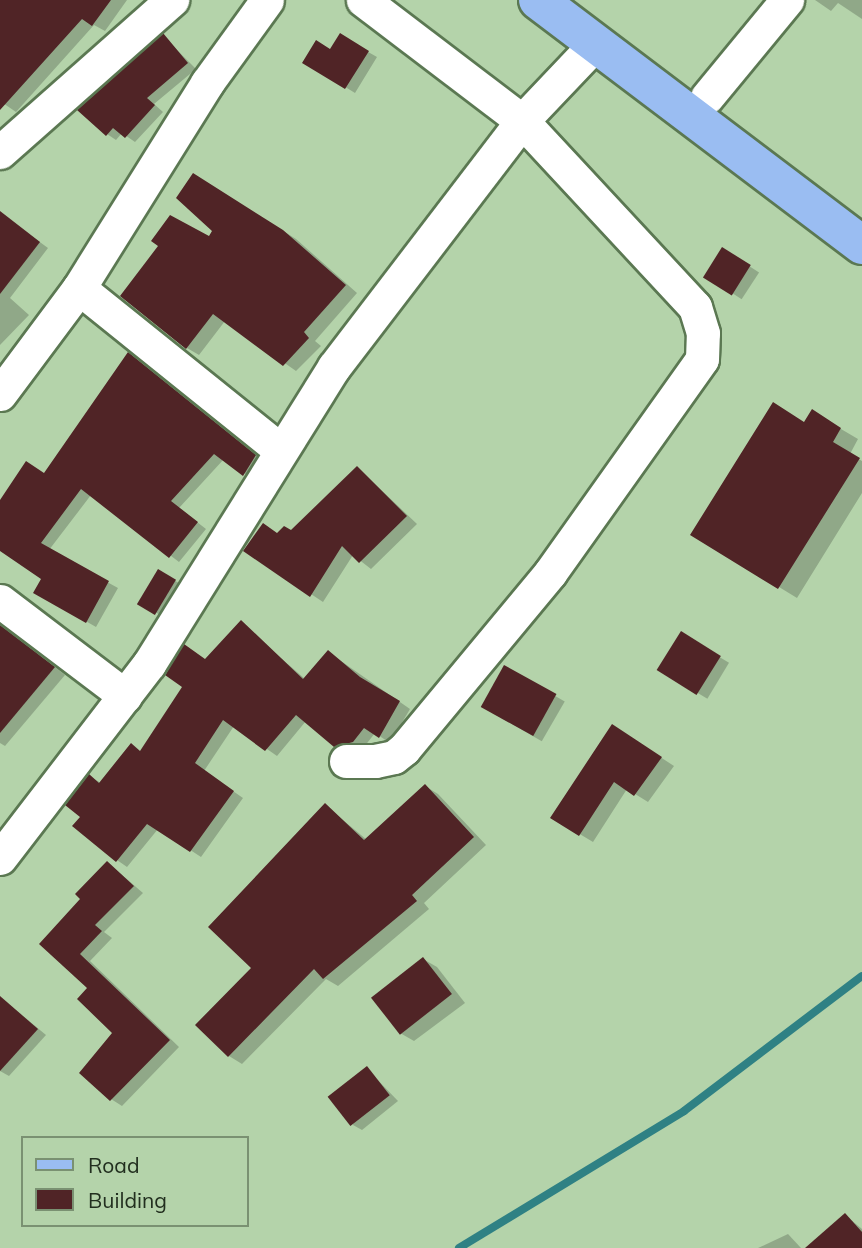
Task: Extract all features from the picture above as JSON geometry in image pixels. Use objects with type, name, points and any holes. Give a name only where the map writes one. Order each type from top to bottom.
[{"type":"main road","points":[[538,0],[862,245]]},
{"type":"main road","points":[[577,0],[862,214]]},
{"type":"street","points":[[0,152],[172,0]]},
{"type":"street","points":[[0,394],[79,288],[207,83],[267,0]]},
{"type":"street","points":[[346,761],[375,761],[394,757],[404,750],[550,573],[702,359],[704,332],[695,307],[522,121],[363,0]]},
{"type":"street","points":[[706,97],[787,0]]},
{"type":"street","points":[[0,858],[149,664],[279,449],[334,367],[522,121],[595,44]]},
{"type":"street","points":[[79,288],[279,449]]},
{"type":"street","points":[[0,601],[124,696]]},
{"type":"building","points":[[0,0],[111,0],[92,26],[82,19],[0,110]]},
{"type":"building","points":[[163,33],[188,63],[147,98],[155,105],[125,138],[113,128],[106,136],[77,110]]},
{"type":"building","points":[[340,33],[369,51],[345,89],[302,63],[316,40],[330,49]]},
{"type":"building","points":[[193,173],[283,230],[346,285],[304,332],[309,338],[283,366],[213,314],[186,349],[120,296],[158,246],[151,241],[170,215],[209,236],[212,231],[176,198]]},
{"type":"building","points":[[0,211],[40,242],[0,294]]},
{"type":"building","points":[[722,247],[751,265],[732,296],[703,278]]},
{"type":"building","points":[[128,352],[256,455],[243,476],[214,454],[171,501],[198,522],[169,558],[81,489],[41,543],[109,581],[86,623],[33,593],[41,579],[0,551],[0,500],[26,461],[44,473]]},
{"type":"building","points":[[773,402],[804,422],[812,409],[841,428],[833,442],[860,458],[778,589],[690,535]]},
{"type":"building","points":[[357,466],[407,516],[359,563],[342,546],[310,597],[243,551],[263,523],[277,533],[284,526],[291,530]]},
{"type":"building","points":[[158,569],[176,580],[155,615],[137,604]]},
{"type":"building","points":[[241,620],[303,679],[328,650],[360,677],[400,701],[379,738],[364,728],[353,742],[334,747],[296,715],[265,751],[223,720],[195,763],[234,791],[190,852],[147,824],[116,862],[72,826],[80,817],[65,805],[89,774],[99,783],[131,743],[140,751],[182,687],[165,675],[184,644],[205,659]]},
{"type":"building","points":[[0,625],[55,667],[0,733]]},
{"type":"building","points":[[681,631],[721,656],[696,695],[657,670]]},
{"type":"building","points":[[504,665],[556,694],[533,736],[481,707]]},
{"type":"building","points":[[612,724],[662,757],[634,796],[614,782],[579,836],[550,818]]},
{"type":"building","points":[[425,784],[474,837],[412,895],[417,901],[323,979],[314,969],[228,1057],[195,1025],[251,968],[208,927],[325,803],[364,840]]},
{"type":"building","points":[[107,861],[134,886],[95,925],[102,931],[80,954],[170,1040],[110,1101],[79,1073],[112,1033],[77,999],[87,988],[39,944],[80,899],[75,894]]},
{"type":"building","points":[[423,957],[452,994],[400,1035],[371,998]]},
{"type":"building","points":[[0,996],[38,1029],[0,1071]]},
{"type":"building","points":[[367,1066],[390,1095],[350,1126],[328,1097]]},
{"type":"building","points":[[845,1213],[862,1232],[862,1248],[805,1248]]},
{"type":"waterway","points":[[459,1248],[684,1111],[862,976]]}]
